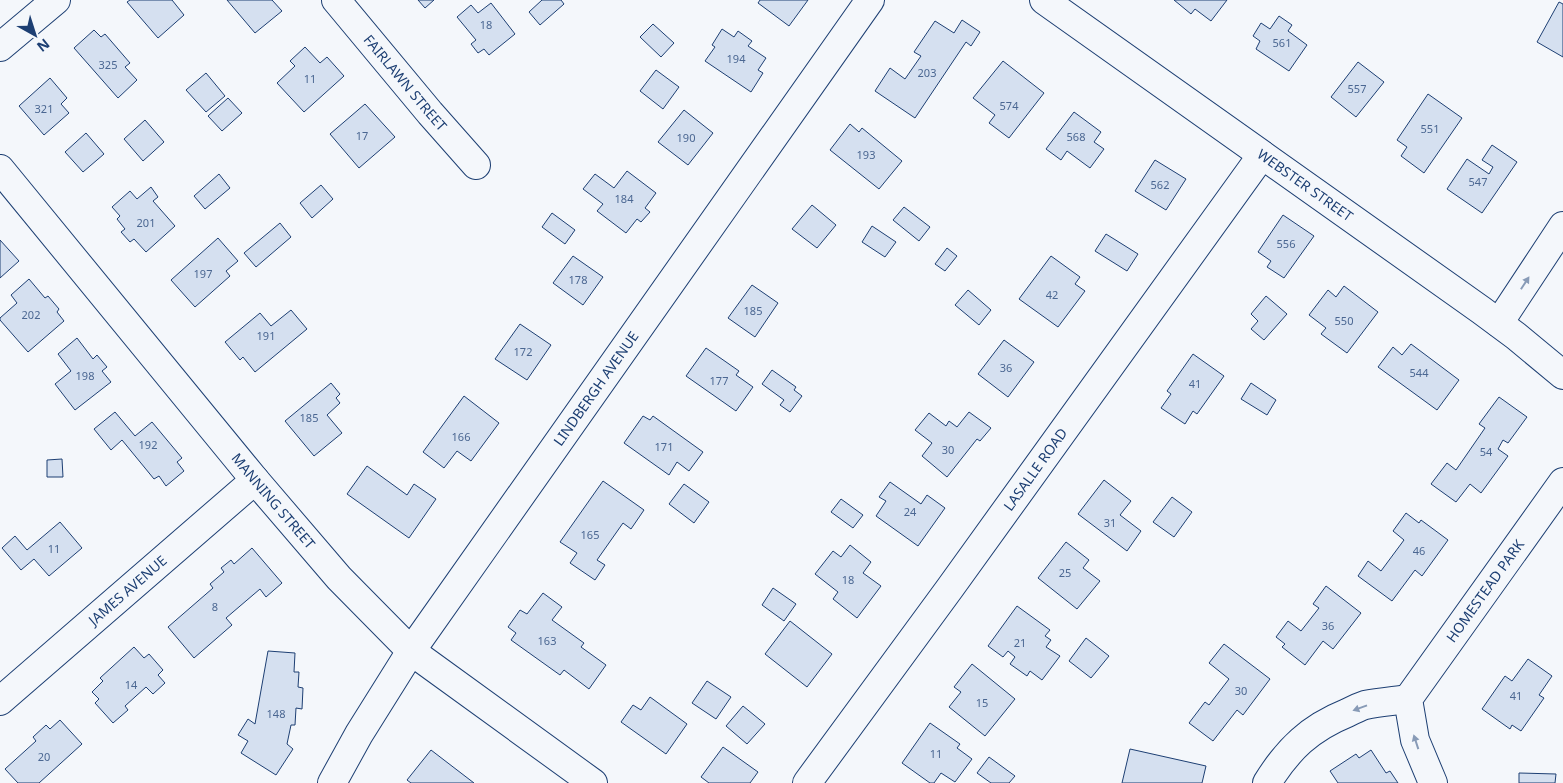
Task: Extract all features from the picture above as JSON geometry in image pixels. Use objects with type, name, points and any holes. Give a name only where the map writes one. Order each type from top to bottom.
[{"type":"street","points":[[0,47],[56,0]]},
{"type":"street","name":"FAIRLAWN STREET","points":[[336,0],[476,165]]},
{"type":"street","name":"LINDBERGH AVENUE","points":[[332,783],[359,734],[411,651],[870,0]]},
{"type":"street","name":"WEBSTER STREET","points":[[1044,0],[1498,323],[1563,375]]},
{"type":"street","name":"LASALLE ROAD","points":[[807,783],[956,580],[1262,155]]},
{"type":"street","name":"MANNING STREET","points":[[0,169],[255,480],[339,578],[411,651],[593,783]]},
{"type":"street","points":[[1498,323],[1563,226]]},
{"type":"street","name":"JAMES AVENUE","points":[[0,701],[255,480]]},
{"type":"street","name":"HOMESTEAD PARK","points":[[1408,700],[1563,482]]},
{"type":"street","points":[[1267,783],[1283,760],[1298,744],[1328,720],[1365,705],[1408,700],[1415,740],[1433,783]]},
{"type":"building","points":[[130,0],[172,0],[184,15],[158,38],[127,2]]},
{"type":"building","points":[[227,0],[272,0],[282,11],[255,33]]},
{"type":"building","points":[[418,0],[434,0],[425,8]]},
{"type":"building","points":[[542,0],[561,0],[564,4],[540,25],[529,12]]},
{"type":"building","points":[[760,0],[808,0],[789,26],[758,3]]},
{"type":"building","points":[[1174,0],[1227,0],[1211,21],[1195,9],[1191,14]]},
{"type":"building","points":[[1559,2],[1563,4],[1563,57],[1537,42]]},
{"type":"building","points":[[491,3],[515,34],[489,55],[484,49],[478,53],[471,44],[476,40],[457,17],[471,5],[478,13]]},
{"type":"building","points":[[1279,16],[1292,25],[1288,31],[1307,45],[1289,71],[1256,49],[1260,41],[1253,36],[1261,23],[1270,29]]},
{"type":"building","points":[[962,20],[980,32],[971,46],[966,42],[915,118],[875,91],[890,68],[905,79],[921,56],[914,52],[935,21],[954,33]]},
{"type":"building","points":[[653,24],[674,43],[661,57],[640,37]]},
{"type":"building","points":[[722,29],[734,37],[738,31],[752,41],[748,46],[766,58],[758,70],[763,73],[751,92],[705,61],[715,47],[712,45]]},
{"type":"building","points":[[94,30],[101,37],[105,34],[130,63],[125,67],[137,80],[118,98],[74,48]]},
{"type":"building","points":[[305,47],[320,63],[327,57],[344,76],[304,112],[277,83],[295,66],[290,61]]},
{"type":"building","points":[[1003,61],[1044,93],[1009,138],[989,123],[995,115],[973,98]]},
{"type":"building","points":[[1358,62],[1384,82],[1356,117],[1331,97]]},
{"type":"building","points":[[656,70],[679,87],[663,109],[640,91]]},
{"type":"building","points":[[206,73],[225,96],[206,112],[186,90]]},
{"type":"building","points":[[50,78],[67,98],[61,104],[69,113],[44,135],[19,106]]},
{"type":"building","points":[[1428,94],[1462,118],[1424,173],[1401,156],[1407,147],[1397,140]]},
{"type":"building","points":[[228,98],[242,113],[222,131],[208,116]]},
{"type":"building","points":[[365,104],[395,137],[359,168],[330,134]]},
{"type":"building","points":[[684,110],[713,133],[688,165],[658,142]]},
{"type":"building","points":[[1074,112],[1101,132],[1094,142],[1104,149],[1090,168],[1067,151],[1061,160],[1046,149]]},
{"type":"building","points":[[145,120],[164,142],[143,161],[124,139]]},
{"type":"building","points":[[850,124],[859,132],[862,128],[902,161],[879,189],[830,150]]},
{"type":"building","points":[[86,133],[104,154],[83,172],[65,152]]},
{"type":"building","points":[[1492,145],[1517,162],[1482,213],[1447,189],[1467,159],[1489,174],[1493,167],[1482,160]]},
{"type":"building","points":[[1155,160],[1186,179],[1166,210],[1135,191]]},
{"type":"building","points":[[627,171],[656,193],[645,208],[650,212],[641,222],[637,219],[626,233],[597,211],[603,204],[583,189],[595,174],[614,188]]},
{"type":"building","points":[[219,174],[230,188],[205,209],[194,196]]},
{"type":"building","points":[[321,185],[333,199],[312,218],[300,203]]},
{"type":"building","points":[[151,187],[158,197],[153,201],[175,226],[146,252],[134,239],[130,242],[121,232],[125,229],[117,219],[120,216],[112,207],[130,191],[137,199]]},
{"type":"building","points":[[812,205],[836,225],[817,248],[792,229]]},
{"type":"building","points":[[904,207],[930,227],[919,241],[893,220]]},
{"type":"building","points":[[552,213],[575,230],[565,244],[542,227]]},
{"type":"building","points":[[1283,215],[1314,236],[1284,278],[1267,267],[1271,261],[1258,252]]},
{"type":"building","points":[[280,223],[291,237],[256,267],[244,253]]},
{"type":"building","points":[[872,226],[896,242],[885,257],[862,242]]},
{"type":"building","points":[[1106,234],[1138,254],[1127,271],[1095,251]]},
{"type":"building","points":[[218,238],[238,261],[226,271],[230,276],[195,307],[171,280]]},
{"type":"building","points":[[0,240],[19,261],[0,278]]},
{"type":"building","points":[[947,248],[957,256],[945,271],[935,264]]},
{"type":"building","points":[[573,256],[603,277],[583,305],[553,283]]},
{"type":"building","points":[[1051,256],[1080,277],[1075,284],[1085,291],[1058,327],[1019,299]]},
{"type":"building","points":[[29,279],[45,298],[48,296],[59,309],[57,312],[64,321],[28,352],[0,318],[17,303],[11,295]]},
{"type":"building","points":[[752,285],[778,303],[755,337],[728,318]]},
{"type":"building","points":[[1344,286],[1378,312],[1347,353],[1321,334],[1326,328],[1309,315],[1328,290],[1336,297]]},
{"type":"building","points":[[968,290],[991,310],[979,325],[955,305]]},
{"type":"building","points":[[1266,296],[1287,314],[1264,340],[1251,329],[1258,321],[1251,314]]},
{"type":"building","points":[[291,310],[307,329],[255,372],[243,357],[240,360],[225,342],[260,313],[271,326]]},
{"type":"building","points":[[520,324],[551,345],[527,380],[495,359]]},
{"type":"building","points":[[77,338],[93,359],[97,355],[107,367],[102,371],[111,382],[75,410],[55,384],[71,371],[58,354]]},
{"type":"building","points":[[1004,340],[1034,362],[1008,397],[978,374]]},
{"type":"building","points":[[1411,344],[1459,380],[1437,410],[1378,367],[1393,347],[1402,355]]},
{"type":"building","points":[[706,348],[739,371],[736,375],[753,387],[736,411],[686,376]]},
{"type":"building","points":[[1193,354],[1224,376],[1197,414],[1193,411],[1185,424],[1161,408],[1171,394],[1167,391]]},
{"type":"building","points":[[772,370],[796,387],[794,390],[802,396],[790,412],[780,405],[784,400],[762,384]]},
{"type":"building","points":[[331,383],[340,394],[336,398],[340,403],[327,415],[342,433],[314,456],[285,421]]},
{"type":"building","points":[[1251,383],[1276,400],[1267,415],[1241,399]]},
{"type":"building","points":[[464,396],[499,423],[471,461],[457,451],[444,468],[423,452]]},
{"type":"building","points":[[1499,397],[1527,417],[1508,443],[1503,440],[1498,449],[1508,456],[1481,493],[1470,484],[1456,502],[1431,484],[1447,463],[1456,470],[1485,428],[1479,424]]},
{"type":"building","points":[[115,412],[135,436],[152,422],[182,458],[177,462],[184,471],[166,486],[159,476],[154,479],[122,440],[111,450],[94,429]]},
{"type":"building","points":[[969,412],[991,428],[980,441],[977,439],[947,477],[922,456],[932,443],[915,430],[929,413],[946,426],[949,421],[957,427]]},
{"type":"building","points":[[643,416],[650,420],[653,416],[703,452],[689,471],[677,462],[669,475],[624,443]]},
{"type":"building","points":[[62,459],[63,477],[47,477],[47,460]]},
{"type":"building","points":[[367,466],[407,495],[414,484],[436,499],[409,538],[347,494]]},
{"type":"building","points":[[1104,480],[1131,501],[1120,515],[1141,531],[1127,551],[1078,514]]},
{"type":"building","points":[[603,481],[644,510],[631,529],[623,523],[597,560],[605,565],[595,580],[570,563],[577,553],[560,542]]},
{"type":"building","points":[[890,482],[921,504],[927,495],[945,508],[918,546],[876,516],[886,501],[879,497]]},
{"type":"building","points":[[684,484],[709,502],[694,523],[669,504]]},
{"type":"building","points":[[1172,497],[1192,512],[1174,537],[1153,522]]},
{"type":"building","points":[[841,499],[863,515],[853,528],[831,512]]},
{"type":"building","points":[[1406,513],[1419,523],[1421,520],[1448,540],[1422,576],[1415,570],[1392,601],[1358,576],[1368,561],[1381,571],[1404,540],[1393,531]]},
{"type":"building","points":[[60,522],[82,548],[49,576],[34,559],[21,570],[2,548],[15,536],[27,550]]},
{"type":"building","points":[[1066,542],[1089,560],[1083,568],[1100,581],[1077,609],[1038,578]]},
{"type":"building","points":[[850,545],[871,562],[863,573],[881,586],[857,618],[833,599],[838,592],[815,574],[833,551],[841,557]]},
{"type":"building","points":[[252,548],[282,583],[266,597],[260,589],[226,618],[232,625],[194,658],[168,627],[213,588],[210,584],[224,572],[221,568],[231,560],[234,564]]},
{"type":"building","points":[[1326,586],[1361,613],[1333,649],[1323,641],[1305,665],[1282,647],[1285,644],[1276,637],[1288,621],[1301,631],[1319,608],[1313,604]]},
{"type":"building","points":[[773,588],[796,604],[784,621],[762,605]]},
{"type":"building","points":[[543,593],[562,607],[552,620],[584,643],[581,647],[606,665],[589,689],[564,670],[560,675],[511,640],[516,633],[508,627],[520,610],[527,614]]},
{"type":"building","points":[[1017,606],[1050,630],[1045,636],[1051,640],[1046,647],[1060,656],[1042,680],[1030,671],[1027,676],[1010,664],[1015,657],[1008,651],[1003,657],[988,646]]},
{"type":"building","points":[[790,621],[832,654],[807,687],[765,654]]},
{"type":"building","points":[[1086,638],[1109,656],[1091,678],[1069,661]]},
{"type":"building","points":[[1224,644],[1270,679],[1243,715],[1237,710],[1213,741],[1189,723],[1205,702],[1209,705],[1229,679],[1209,663]]},
{"type":"building","points":[[134,647],[144,658],[149,654],[163,670],[158,675],[165,683],[153,694],[146,687],[125,706],[128,710],[113,723],[95,703],[99,699],[92,692],[103,681],[100,678]]},
{"type":"building","points":[[268,651],[295,653],[294,672],[299,672],[298,687],[303,688],[302,709],[296,708],[295,725],[291,725],[287,744],[293,749],[276,775],[241,753],[248,741],[238,735],[248,719],[255,724]]},
{"type":"building","points":[[1528,659],[1552,676],[1539,695],[1544,698],[1521,731],[1512,725],[1510,729],[1482,709],[1505,676],[1512,681]]},
{"type":"building","points":[[972,664],[1015,699],[985,736],[949,707],[961,692],[954,687]]},
{"type":"building","points":[[707,681],[731,697],[716,719],[692,703]]},
{"type":"building","points":[[650,697],[687,724],[666,754],[621,722],[633,705],[641,710]]},
{"type":"building","points":[[743,706],[765,724],[747,744],[726,726]]},
{"type":"building","points":[[60,720],[82,744],[39,783],[18,783],[5,769],[36,741],[33,737],[46,725],[50,729]]},
{"type":"building","points":[[930,723],[960,744],[957,748],[972,759],[955,782],[941,773],[934,783],[930,783],[902,763]]},
{"type":"building","points":[[723,747],[758,772],[750,783],[709,783],[701,777]]},
{"type":"building","points":[[1130,749],[1206,766],[1202,783],[1122,783]]},
{"type":"building","points":[[431,750],[474,783],[411,783],[407,780]]},
{"type":"building","points":[[1371,750],[1386,773],[1390,771],[1398,783],[1338,783],[1330,771],[1356,754],[1359,758]]},
{"type":"building","points":[[989,757],[1015,776],[1009,783],[991,783],[977,773]]},
{"type":"building","points":[[1519,773],[1556,774],[1555,783],[1519,783]]}]
